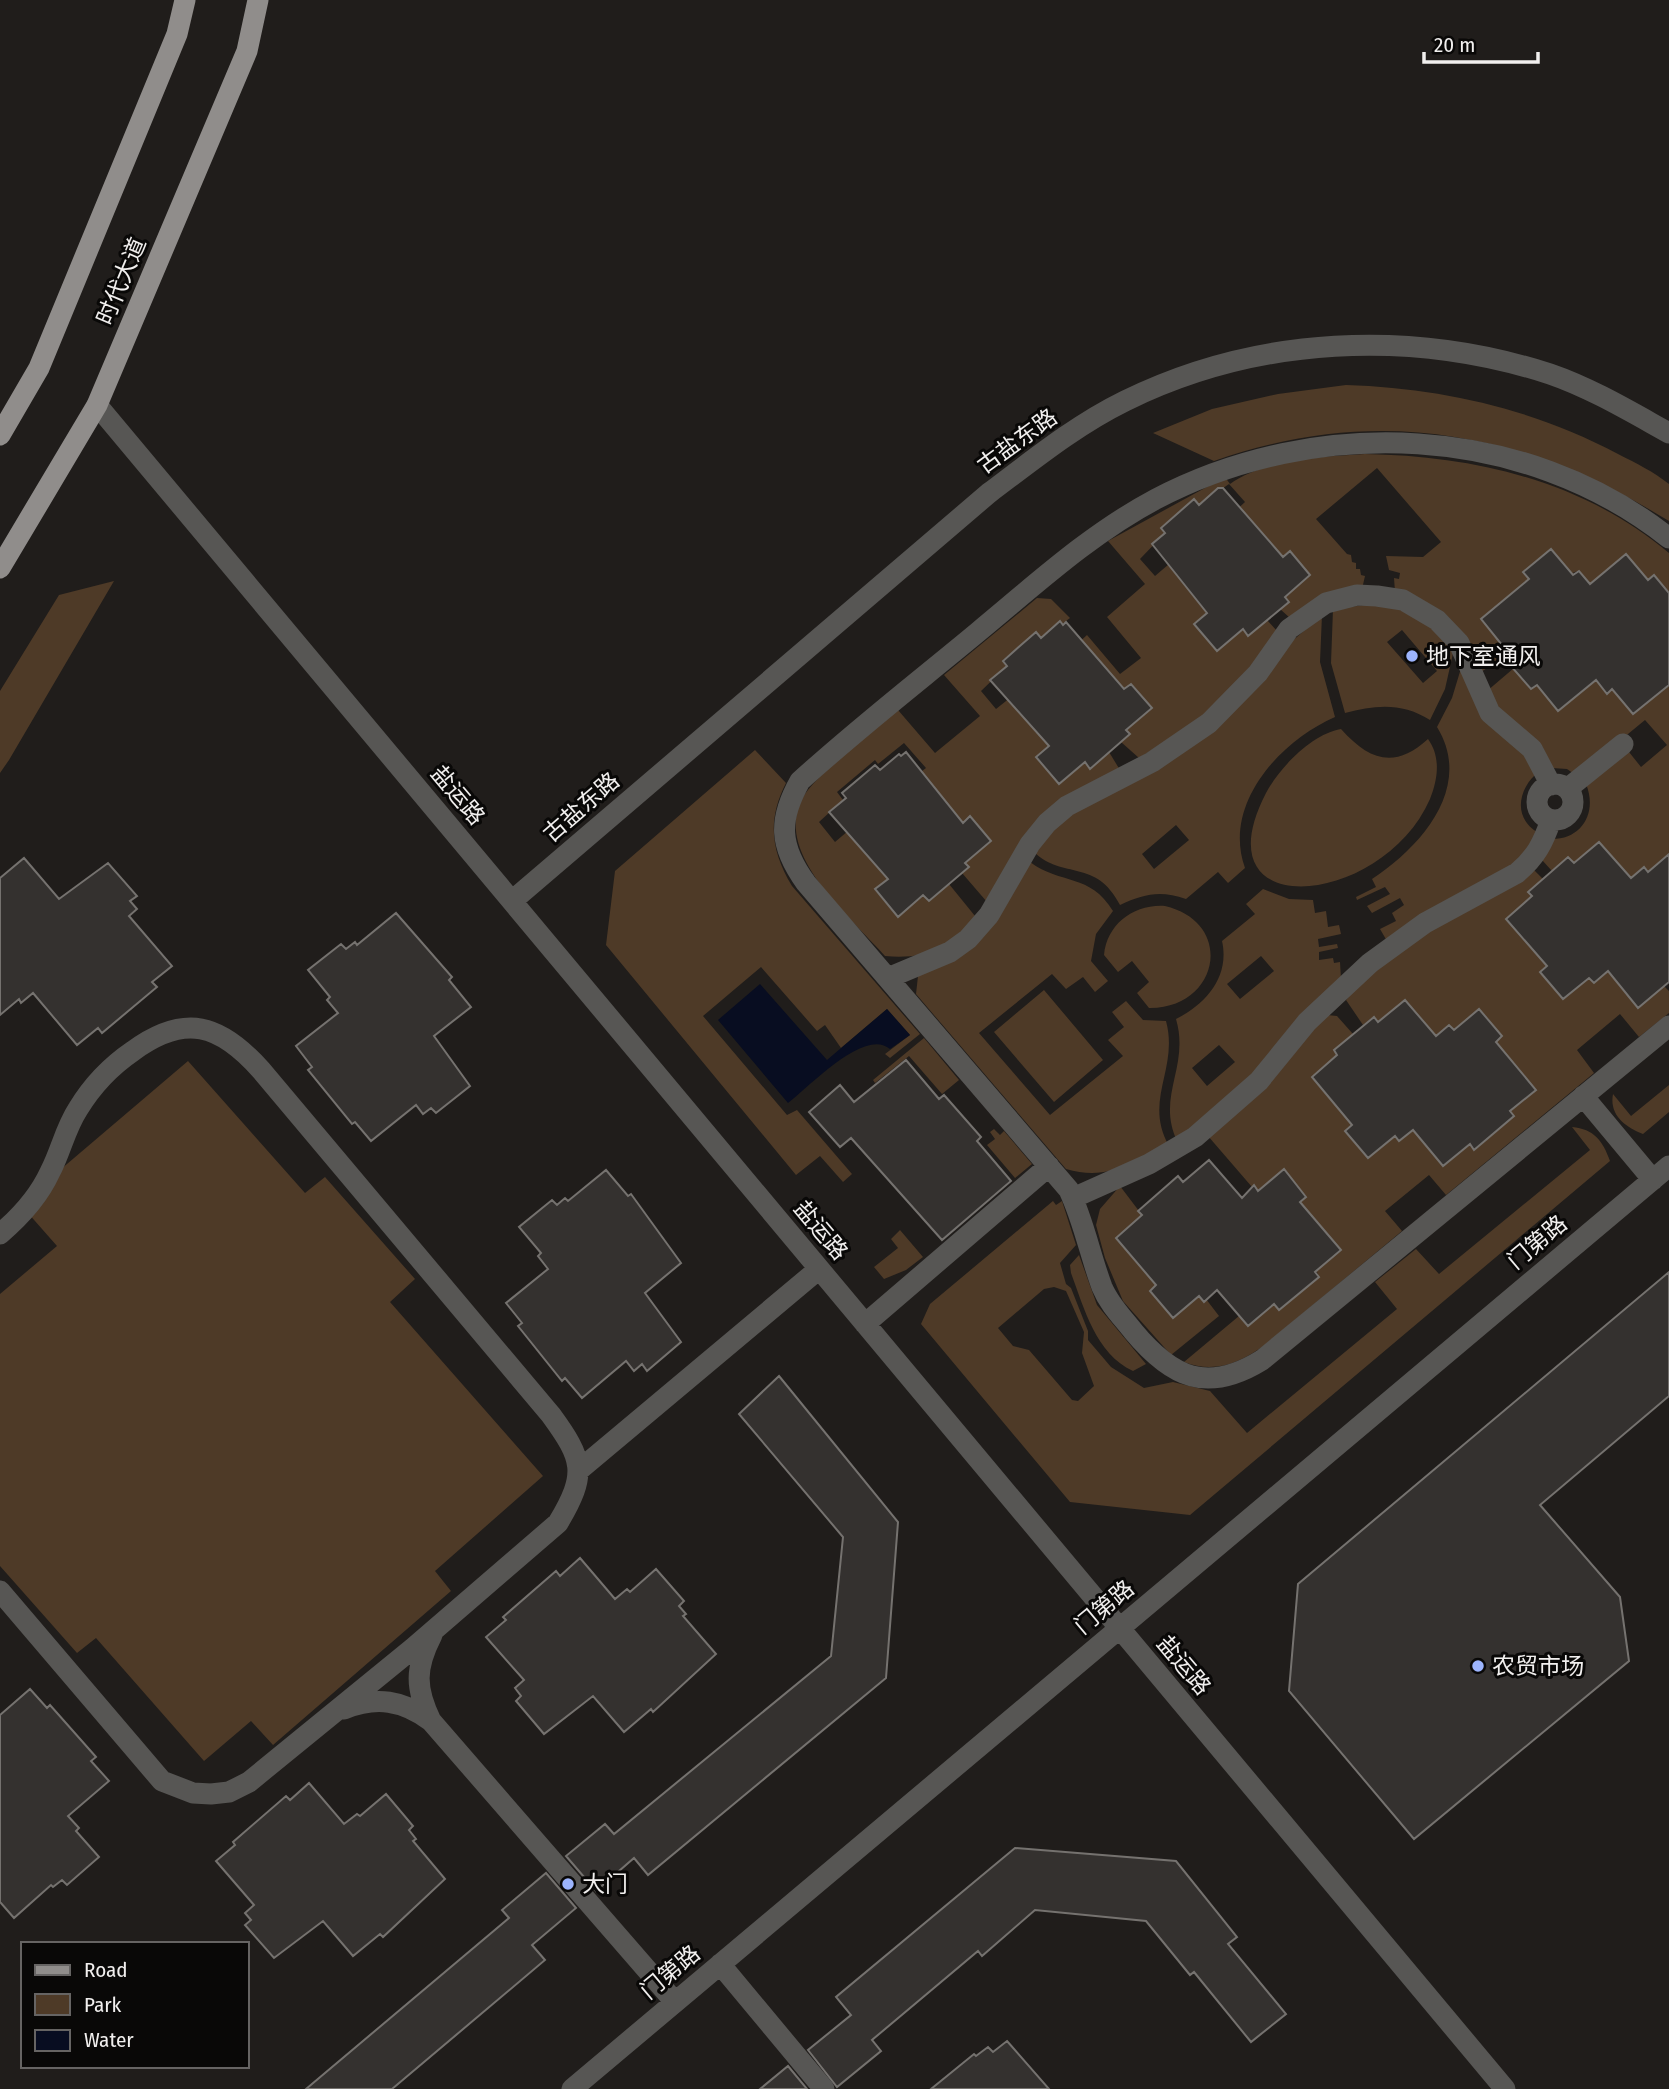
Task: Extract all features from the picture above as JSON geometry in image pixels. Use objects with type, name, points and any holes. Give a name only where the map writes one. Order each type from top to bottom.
[{"type":"main road","name":"时代大道","points":[[0,435],[39,368],[177,34],[185,0]]},
{"type":"main road","name":"时代大道","points":[[0,568],[97,405],[247,51],[258,0]]},
{"type":"street","name":"古盐东路","points":[[512,901],[989,493],[1061,438],[1125,401],[1185,377],[1267,355],[1336,344],[1404,344],[1550,374],[1617,404],[1669,433]]},
{"type":"street","name":"盐运路","points":[[97,405],[1504,2089]]},
{"type":"street","points":[[1669,538],[1591,490],[1545,471],[1466,448],[1364,442],[1273,455],[1230,467],[1156,499],[1080,548],[800,781],[788,803],[784,827],[791,864],[1049,1166],[1073,1198],[1079,1209],[1103,1288],[1112,1305],[1170,1369],[1197,1378],[1220,1379],[1243,1372],[1262,1360],[1669,1026]]},
{"type":"street","points":[[888,978],[950,952],[968,939],[989,915],[1030,844],[1047,823],[1068,806],[1152,762],[1209,723],[1258,673],[1289,629],[1326,604],[1357,595],[1403,600],[1437,620],[1459,643],[1490,713],[1532,749],[1559,787],[1572,797],[1572,809],[1564,818],[1552,820],[1539,852],[1517,873],[1425,923],[1370,963],[1307,1022],[1259,1081],[1195,1137],[1149,1164],[1073,1198]]},
{"type":"street","points":[[1559,787],[1623,744]]},
{"type":"street","points":[[0,1234],[32,1202],[50,1174],[66,1127],[90,1090],[123,1058],[148,1040],[173,1028],[194,1027],[214,1032],[242,1049],[551,1415],[578,1458],[578,1471],[570,1502],[558,1522],[332,1714],[249,1782],[229,1792],[211,1794],[180,1789],[162,1781],[0,1591]]},
{"type":"street","points":[[1584,1096],[1661,1173]]},
{"type":"street","points":[[865,1324],[1049,1166]]},
{"type":"street","name":"门第路","points":[[572,2089],[1661,1173]]},
{"type":"street","points":[[578,1471],[819,1269]]},
{"type":"street","points":[[431,1721],[422,1702],[418,1668],[436,1627]]},
{"type":"street","points":[[332,1714],[364,1701],[386,1701],[418,1712],[431,1721],[675,2002]]},
{"type":"street","points":[[720,1964],[824,2089]]},
{"type":"green space","points":[[1346,385],[1452,396],[1520,413],[1586,438],[1645,468],[1669,484],[1669,521],[1614,490],[1560,466],[1504,448],[1449,436],[1392,431],[1334,433],[1275,443],[1214,461],[1153,433],[1212,409],[1278,394]]},
{"type":"green space","points":[[1365,454],[1447,460],[1487,467],[1526,477],[1601,507],[1636,528],[1669,553],[1669,593],[1648,580],[1626,554],[1600,576],[1597,593],[1578,571],[1535,586],[1519,610],[1508,597],[1481,619],[1502,645],[1504,657],[1481,672],[1395,592],[1394,578],[1399,579],[1400,573],[1389,570],[1386,556],[1423,557],[1441,542],[1377,468],[1316,519],[1347,554],[1351,555],[1356,569],[1360,569],[1361,575],[1365,576],[1362,589],[1290,618],[1280,609],[1285,597],[1310,575],[1290,552],[1283,557],[1233,513],[1245,502],[1229,484],[1199,505],[1194,500],[1162,527],[1165,533],[1140,559],[1155,576],[1169,564],[1217,592],[1201,605],[1207,613],[1194,624],[1217,651],[1243,629],[1248,635],[1267,620],[1277,631],[1276,636],[1213,712],[1139,758],[1121,742],[1129,735],[1126,730],[1152,708],[1132,685],[1125,690],[1075,646],[1087,635],[1120,674],[1141,658],[1107,617],[1145,584],[1108,541],[1225,477],[1230,484],[1261,469],[1295,460]]},
{"type":"green space","points":[[114,581],[0,773],[0,691],[59,595]]},
{"type":"green space","points":[[1037,598],[1051,599],[1070,618],[1062,624],[1059,622],[1041,638],[1036,632],[1003,660],[1007,666],[981,691],[996,709],[1011,697],[1049,746],[1036,757],[1059,784],[1085,762],[1090,768],[1109,752],[1120,770],[1069,797],[987,902],[962,873],[969,867],[965,863],[991,841],[971,817],[963,823],[954,811],[930,831],[913,778],[926,768],[904,743],[878,764],[875,760],[837,792],[843,800],[819,822],[835,842],[848,831],[888,879],[875,890],[897,916],[923,895],[949,884],[975,916],[957,936],[936,950],[912,956],[885,956],[814,876],[802,853],[796,829],[799,806],[823,774],[898,710],[935,753],[980,716],[944,675]]},
{"type":"green space","points":[[1381,603],[1423,618],[1454,649],[1445,689],[1430,720],[1409,710],[1388,707],[1345,713],[1331,663],[1333,609]],"holes":[[[1402,630],[1437,671],[1423,683],[1387,642]]]},
{"type":"green space","points":[[1322,615],[1320,662],[1335,717],[1294,742],[1276,758],[1261,778],[1249,798],[1242,821],[1240,844],[1245,868],[1228,883],[1218,872],[1186,899],[1152,894],[1120,905],[1111,890],[1101,881],[1056,865],[1034,852],[1067,814],[1133,780]],"holes":[[[1176,825],[1189,840],[1154,869],[1142,854]]]},
{"type":"green space","points":[[1669,659],[1669,854],[1648,872],[1643,867],[1621,886],[1622,868],[1599,842],[1574,863],[1552,871],[1542,860],[1549,839],[1570,835],[1584,823],[1590,805],[1586,784],[1625,747],[1641,767],[1667,745],[1645,720],[1577,776],[1567,769],[1552,768],[1506,719],[1487,691],[1514,668],[1530,689],[1537,685],[1558,710],[1587,688],[1575,674],[1585,666],[1607,693],[1612,689],[1633,714],[1660,692]]},
{"type":"green space","points":[[1462,665],[1525,752],[1535,775],[1522,797],[1522,813],[1525,821],[1539,833],[1518,864],[1387,941],[1380,929],[1396,921],[1392,913],[1404,905],[1400,898],[1372,913],[1367,906],[1390,894],[1385,887],[1357,900],[1356,897],[1376,887],[1372,879],[1408,850],[1437,814],[1446,793],[1449,772],[1447,749],[1437,727],[1452,698]]},
{"type":"green space","points":[[1341,729],[1362,748],[1382,757],[1404,755],[1428,739],[1435,753],[1437,768],[1430,799],[1407,835],[1375,862],[1339,880],[1304,886],[1275,882],[1256,865],[1251,836],[1266,793],[1298,753],[1319,737]]},
{"type":"green space","points":[[755,750],[786,783],[776,810],[774,835],[780,860],[792,886],[920,1034],[890,1058],[885,1054],[910,1035],[887,1009],[841,1048],[825,1025],[817,1031],[761,967],[703,1016],[787,1115],[797,1110],[852,1174],[843,1182],[820,1156],[796,1175],[606,945],[615,871]]},
{"type":"green space","points":[[1030,862],[1053,874],[1085,885],[1104,899],[1113,911],[1096,934],[1091,961],[1108,981],[1095,992],[1083,977],[1066,989],[1052,974],[979,1033],[1050,1115],[1123,1056],[1108,1040],[1124,1027],[1112,1012],[1126,1001],[1143,1020],[1166,1021],[1168,1054],[1159,1114],[1169,1146],[1119,1168],[1094,1173],[1066,1169],[916,994],[918,976]]},
{"type":"green space","points":[[1533,869],[1543,879],[1532,896],[1506,919],[1529,945],[1553,960],[1540,972],[1563,999],[1589,978],[1594,983],[1621,960],[1629,970],[1616,981],[1638,1007],[1664,986],[1669,991],[1669,1013],[1639,1037],[1620,1014],[1577,1050],[1594,1073],[1446,1195],[1429,1175],[1385,1211],[1402,1231],[1265,1345],[1226,1365],[1206,1367],[1184,1362],[1239,1316],[1248,1326],[1274,1304],[1279,1310],[1319,1277],[1292,1208],[1306,1196],[1284,1170],[1258,1191],[1208,1136],[1327,1015],[1337,1016],[1353,1034],[1334,1050],[1337,1055],[1312,1078],[1334,1104],[1347,1093],[1399,1141],[1426,1119],[1421,1140],[1444,1166],[1470,1144],[1475,1150],[1514,1116],[1510,1111],[1536,1090],[1513,1063],[1500,1074],[1479,1010],[1454,1030],[1449,1025],[1426,1045],[1373,1017],[1363,1025],[1346,1000],[1385,961],[1408,944]]},
{"type":"green space","points":[[1263,889],[1289,899],[1313,900],[1315,913],[1326,911],[1328,927],[1339,925],[1341,934],[1318,939],[1319,947],[1337,944],[1338,948],[1319,952],[1319,960],[1333,958],[1334,963],[1340,962],[1341,979],[1249,1082],[1177,1141],[1170,1110],[1179,1052],[1176,1019],[1197,1006],[1213,988],[1222,966],[1222,941],[1255,914],[1246,904]],"holes":[[[1261,956],[1274,971],[1240,999],[1227,984]],[[1219,1045],[1235,1062],[1207,1086],[1192,1068]]]},
{"type":"green space","points":[[1165,906],[1188,915],[1202,929],[1210,946],[1210,964],[1204,981],[1191,995],[1173,1005],[1149,1008],[1137,993],[1149,982],[1132,961],[1118,972],[1104,955],[1110,934],[1124,918],[1143,908]]},
{"type":"green space","points":[[1044,990],[1103,1060],[1054,1102],[994,1032]]},
{"type":"green space","points":[[924,1038],[959,1080],[942,1094],[909,1056],[875,1083],[873,1080]]},
{"type":"green space","points":[[188,1061],[305,1193],[325,1177],[415,1279],[390,1302],[543,1476],[435,1571],[451,1591],[273,1745],[251,1721],[204,1761],[96,1638],[77,1653],[0,1566],[0,1294],[57,1246],[20,1204]]},
{"type":"green space","points":[[1669,1085],[1669,1112],[1643,1134],[1625,1124],[1613,1108],[1613,1094],[1631,1116]]},
{"type":"green space","points":[[1572,1127],[1586,1130],[1597,1137],[1610,1161],[1190,1515],[1070,1502],[921,1324],[930,1304],[1053,1201],[1056,1205],[1062,1201],[1076,1245],[1060,1263],[1066,1284],[1071,1288],[1088,1331],[1088,1340],[1111,1367],[1144,1388],[1173,1382],[1210,1391],[1247,1433],[1397,1309],[1375,1282],[1416,1249],[1439,1274],[1590,1150]],"holes":[[[1054,1287],[1066,1291],[1084,1332],[1082,1353],[1094,1386],[1078,1401],[1072,1400],[1029,1350],[1013,1346],[998,1328],[1044,1289]]]},
{"type":"green space","points":[[994,1129],[1000,1135],[1004,1131],[1032,1164],[1015,1178],[987,1145],[995,1139],[990,1132]]},
{"type":"green space","points":[[1120,1186],[1142,1215],[1116,1238],[1163,1279],[1150,1291],[1173,1318],[1199,1296],[1204,1301],[1206,1299],[1219,1316],[1171,1355],[1123,1301],[1105,1258],[1096,1225],[1100,1209]]},
{"type":"green space","points":[[900,1230],[923,1257],[906,1270],[884,1279],[874,1267],[898,1248],[891,1239]]},
{"type":"green space","points":[[1079,1255],[1097,1305],[1146,1364],[1133,1371],[1110,1353],[1093,1329],[1071,1273],[1070,1265]]},
{"type":"water","points":[[760,984],[827,1060],[887,1009],[910,1035],[890,1049],[879,1044],[853,1052],[838,1061],[788,1103],[718,1020]]},
{"type":"building","points":[[1218,488],[1223,488],[1283,557],[1290,551],[1310,575],[1285,597],[1289,602],[1248,636],[1243,629],[1217,651],[1194,624],[1207,613],[1152,544],[1165,533],[1161,528],[1194,499],[1199,505]]},
{"type":"building","points":[[1551,549],[1573,575],[1579,571],[1590,584],[1626,554],[1648,580],[1654,575],[1669,593],[1669,685],[1633,714],[1612,689],[1607,694],[1596,680],[1558,711],[1537,685],[1531,689],[1497,650],[1502,645],[1481,619],[1529,579],[1523,572]]},
{"type":"building","points":[[1060,621],[1063,625],[1066,622],[1124,689],[1131,684],[1152,708],[1126,730],[1130,734],[1090,769],[1085,762],[1059,784],[1036,757],[1049,746],[990,680],[1007,666],[1003,661],[1036,632],[1041,638]]},
{"type":"building","points":[[906,752],[963,823],[970,816],[991,841],[965,863],[969,867],[929,901],[923,895],[898,917],[875,889],[888,879],[829,812],[846,798],[842,793],[875,765],[880,770],[899,754],[901,756]]},
{"type":"building","points":[[1599,842],[1631,878],[1644,867],[1648,872],[1669,854],[1669,982],[1638,1008],[1608,971],[1594,983],[1589,978],[1563,999],[1540,972],[1547,966],[1506,919],[1532,896],[1528,892],[1568,857],[1574,863]]},
{"type":"building","points":[[24,858],[59,899],[108,863],[137,896],[130,901],[137,909],[129,916],[172,966],[152,982],[157,987],[102,1033],[98,1028],[77,1045],[33,993],[21,1003],[19,999],[0,1015],[0,878]]},
{"type":"building","points":[[396,913],[452,977],[449,980],[471,1007],[434,1036],[470,1086],[436,1113],[431,1108],[423,1114],[416,1105],[371,1141],[355,1122],[352,1124],[308,1070],[312,1067],[296,1046],[338,1013],[327,1000],[330,997],[308,970],[341,944],[346,949],[355,942],[357,945]]},
{"type":"building","points":[[1405,1000],[1436,1036],[1449,1025],[1454,1030],[1479,1009],[1502,1036],[1496,1042],[1536,1090],[1510,1111],[1514,1116],[1474,1150],[1470,1144],[1443,1166],[1413,1130],[1399,1141],[1395,1136],[1368,1158],[1345,1131],[1352,1125],[1312,1077],[1337,1055],[1334,1050],[1374,1017],[1378,1022]]},
{"type":"building","points":[[906,1060],[939,1099],[944,1095],[981,1137],[977,1141],[1011,1181],[942,1240],[851,1138],[840,1147],[809,1112],[840,1085],[854,1102]]},
{"type":"building","points":[[1209,1160],[1242,1198],[1254,1185],[1258,1191],[1284,1169],[1306,1197],[1300,1202],[1341,1250],[1315,1272],[1319,1277],[1279,1310],[1274,1304],[1248,1326],[1217,1290],[1204,1302],[1199,1296],[1173,1318],[1150,1291],[1156,1285],[1116,1238],[1142,1215],[1138,1211],[1178,1176],[1183,1182]]},
{"type":"building","points":[[606,1170],[628,1196],[631,1194],[681,1263],[645,1293],[681,1342],[647,1371],[642,1364],[634,1371],[626,1361],[582,1398],[565,1378],[562,1381],[518,1326],[522,1323],[506,1303],[548,1269],[538,1256],[541,1253],[519,1227],[552,1200],[557,1205],[565,1198],[568,1201]]},
{"type":"building","name":"农贸市场","points":[[1669,1272],[1669,1396],[1540,1505],[1620,1597],[1629,1661],[1414,1839],[1289,1691],[1298,1584]]},
{"type":"building","points":[[779,1376],[898,1522],[886,1678],[648,1875],[634,1858],[596,1891],[566,1856],[605,1824],[614,1834],[831,1656],[843,1537],[739,1414]]},
{"type":"building","points":[[580,1558],[615,1599],[627,1589],[630,1592],[656,1569],[684,1601],[679,1606],[686,1614],[683,1616],[716,1654],[653,1712],[651,1709],[624,1732],[593,1696],[544,1734],[516,1701],[521,1696],[515,1688],[524,1680],[486,1637],[506,1620],[503,1617],[556,1571],[560,1576]]},
{"type":"building","points":[[30,1689],[47,1708],[50,1705],[96,1757],[91,1761],[109,1781],[68,1816],[79,1828],[76,1831],[99,1857],[67,1885],[62,1880],[53,1887],[51,1885],[14,1918],[0,1902],[0,1715]]},
{"type":"building","points":[[309,1783],[344,1824],[357,1814],[360,1816],[386,1794],[413,1826],[409,1830],[416,1839],[413,1841],[445,1879],[383,1937],[380,1934],[353,1956],[323,1921],[274,1958],[245,1925],[251,1920],[245,1913],[254,1905],[216,1861],[235,1845],[233,1842],[286,1796],[290,1800]]},
{"type":"building","points":[[1015,1848],[1176,1861],[1237,1937],[1228,1944],[1286,2014],[1251,2042],[1194,1972],[1190,1975],[1146,1921],[1035,1910],[982,1956],[978,1951],[872,2040],[881,2051],[837,2087],[808,2050],[851,2015],[836,1997]]},
{"type":"building","points":[[546,1873],[576,1908],[532,1945],[545,1960],[392,2089],[306,2089],[509,1918],[502,1910]]},
{"type":"building","points":[[1007,2041],[1049,2089],[931,2089],[974,2054],[976,2056],[988,2047],[993,2052]]},
{"type":"building","points":[[788,2066],[807,2089],[760,2089]]},
{"type":"place","name":"地下室通风","points":[[1412,656]]},
{"type":"place","name":"农贸市场","points":[[1478,1666]]},
{"type":"place","name":"大门","points":[[568,1884]]}]
